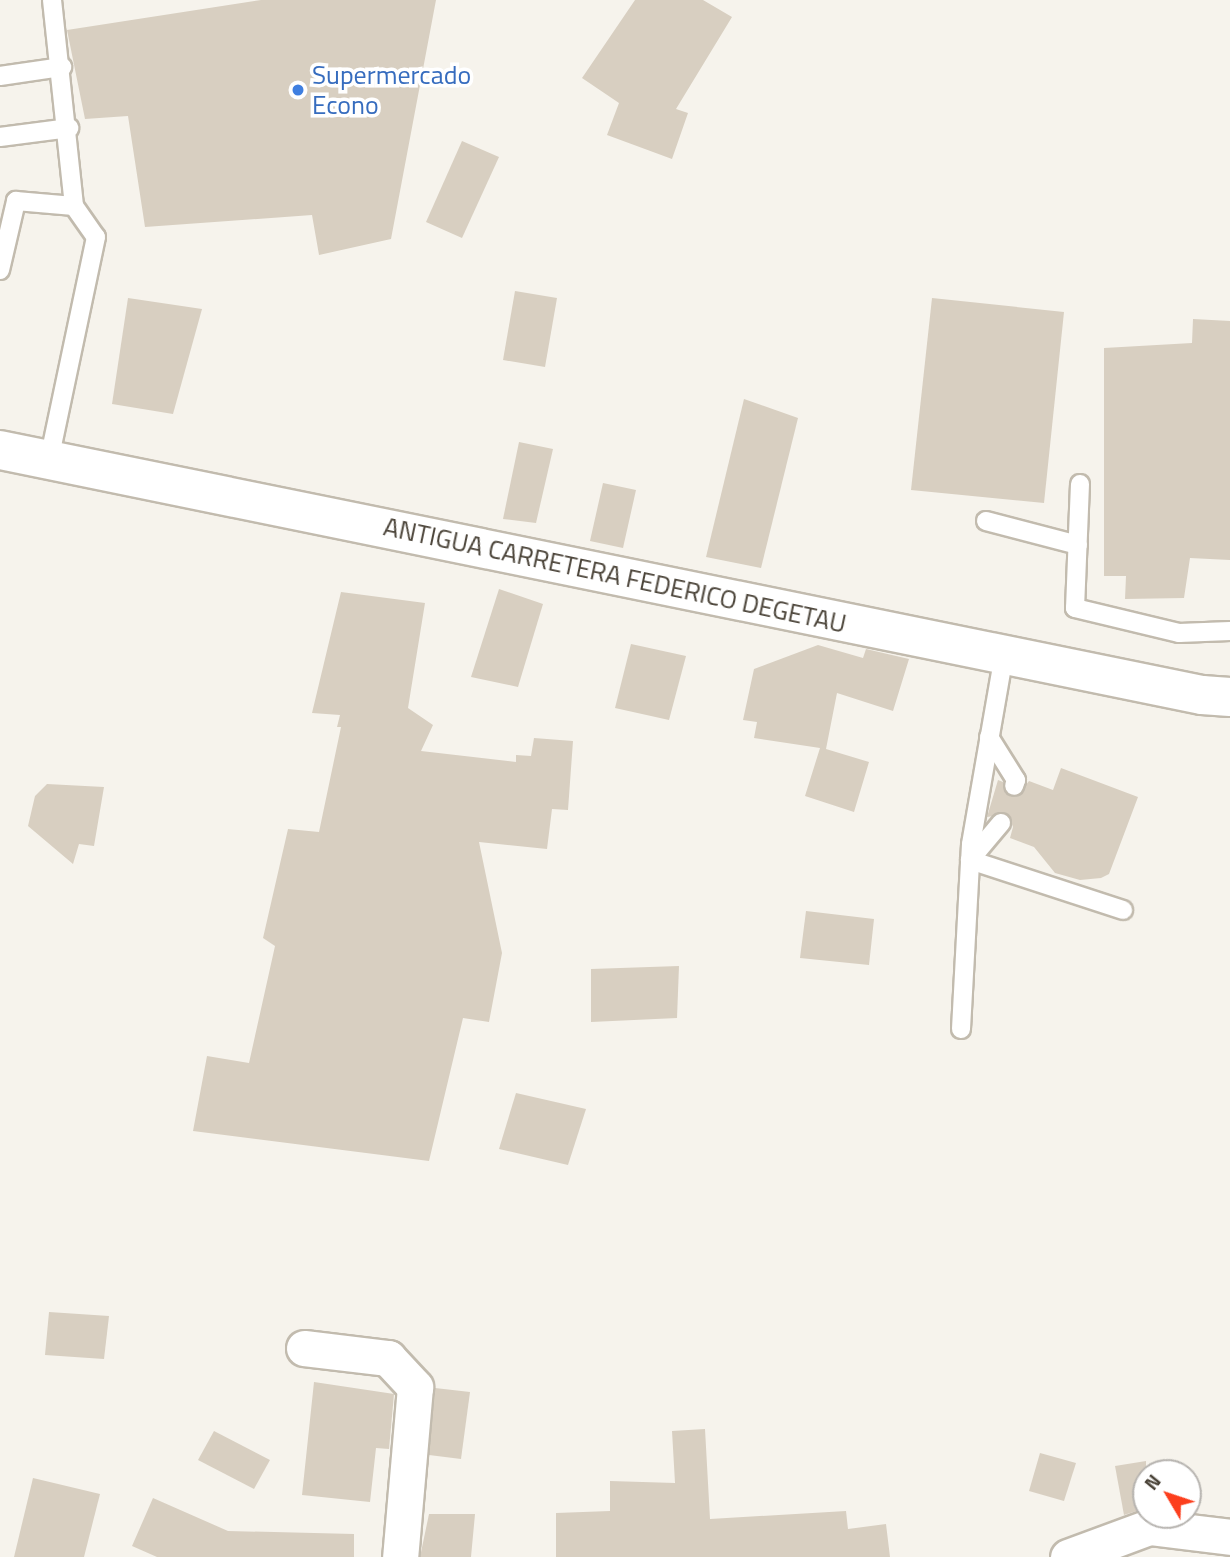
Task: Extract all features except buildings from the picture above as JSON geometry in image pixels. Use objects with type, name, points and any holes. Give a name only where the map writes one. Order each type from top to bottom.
[{"type":"street","name":"ANTIGUA CARRETERA FEDERICO DEGETAU","points":[[0,450],[1004,654],[1230,697]]},
{"type":"street","points":[[304,1348],[388,1358],[415,1387],[400,1557]]},
{"type":"street","points":[[1068,1557],[1149,1527],[1230,1537]]},
{"type":"lane","points":[[49,460],[96,237],[74,206],[69,128],[52,0]]},
{"type":"lane","points":[[0,76],[62,67]]},
{"type":"lane","points":[[0,137],[69,128]]},
{"type":"lane","points":[[0,270],[16,201],[74,206]]},
{"type":"lane","points":[[1080,484],[1075,608],[1179,633],[1230,631]]},
{"type":"lane","points":[[986,522],[1078,545]]},
{"type":"lane","points":[[961,1029],[970,860],[1004,654]]},
{"type":"lane","points":[[989,737],[1016,780],[1014,786]]},
{"type":"lane","points":[[970,860],[1001,823]]},
{"type":"lane","points":[[970,860],[1123,910]]},
{"type":"place","name":"Supermercado Econo","points":[[298,90]]}]
